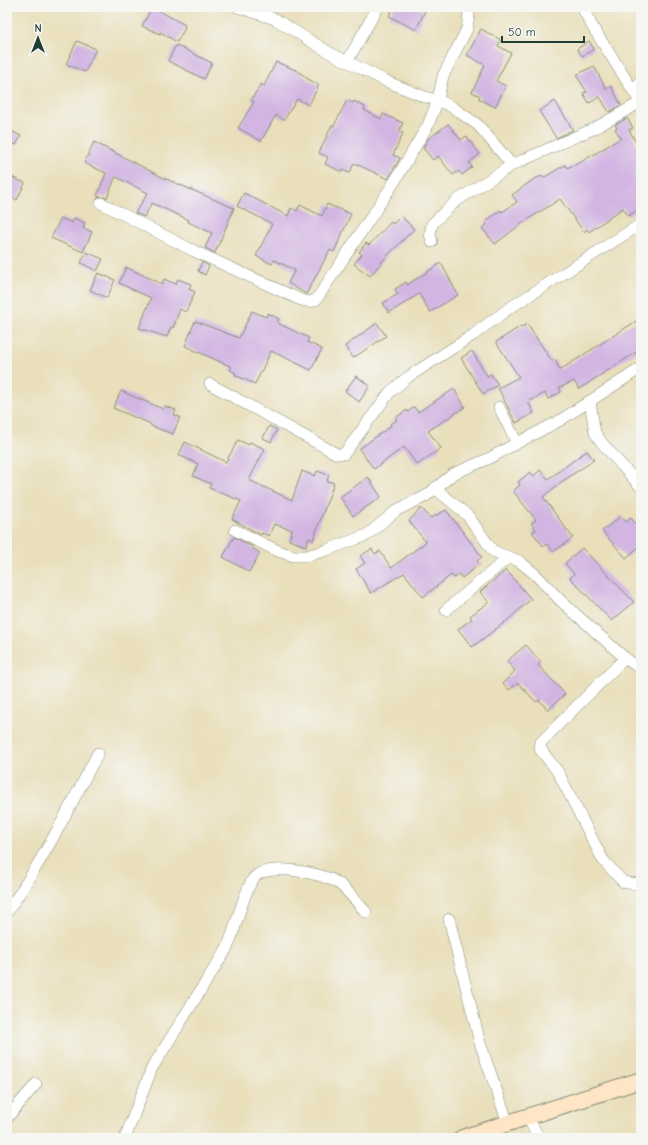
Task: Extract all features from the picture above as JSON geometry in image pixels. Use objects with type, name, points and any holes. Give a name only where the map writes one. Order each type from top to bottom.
[{"type":"street","points":[[237,7],[275,19],[330,53],[348,60],[388,82],[424,97],[438,100],[468,116],[509,159],[512,165]]},
{"type":"street","points":[[348,60],[378,7]]},
{"type":"street","points":[[101,203],[194,251],[301,300],[310,302],[316,300],[395,181],[428,125],[438,100],[443,76],[467,29],[469,15],[466,7]]},
{"type":"street","points":[[432,242],[430,234],[432,224],[456,201],[512,165],[595,128],[641,102],[592,26],[582,7]]},
{"type":"street","points":[[632,89],[641,82]]},
{"type":"street","points":[[210,384],[337,454],[344,454],[385,398],[408,377],[473,335],[508,309],[641,224]]},
{"type":"street","points":[[235,530],[278,552],[294,556],[306,556],[367,535],[397,510],[426,496],[453,474],[490,458],[559,420],[641,368]]},
{"type":"street","points":[[590,401],[595,433],[602,444],[641,487]]},
{"type":"street","points":[[499,407],[518,443]]},
{"type":"street","points":[[435,488],[468,516],[493,551],[519,561],[535,574],[561,601],[625,658],[641,669]]},
{"type":"street","points":[[446,610],[509,557]]},
{"type":"street","points":[[625,658],[541,742],[540,749],[558,772],[603,860],[622,882],[634,884],[641,882]]},
{"type":"street","points":[[7,912],[24,888],[62,822],[98,753]]},
{"type":"street","points":[[125,1138],[152,1068],[227,948],[254,879],[260,873],[271,871],[306,871],[325,876],[339,883],[366,912]]},
{"type":"street","points":[[449,919],[480,1043],[508,1123]]},
{"type":"street","points":[[462,1138],[641,1080]]},
{"type":"street","points":[[7,1118],[36,1084]]},
{"type":"street","points":[[527,1116],[539,1138]]},
{"type":"building","points":[[152,7],[185,25],[185,28],[177,42],[160,32],[160,34],[142,26]]},
{"type":"building","points":[[394,7],[417,7],[425,11],[416,30],[389,16]]},
{"type":"building","points":[[481,29],[501,40],[498,46],[511,53],[496,81],[506,86],[495,107],[479,99],[480,96],[472,92],[485,65],[467,55]]},
{"type":"building","points":[[77,41],[96,49],[85,72],[66,64]]},
{"type":"building","points":[[589,41],[594,49],[582,56],[577,49]]},
{"type":"building","points":[[176,45],[212,63],[204,79],[168,61]]},
{"type":"building","points":[[276,62],[296,70],[306,78],[319,85],[309,105],[297,99],[284,120],[276,115],[261,141],[238,128],[254,102],[251,100],[261,84],[264,86]]},
{"type":"building","points":[[594,66],[606,89],[611,86],[621,105],[609,112],[600,97],[589,103],[583,93],[587,92],[576,75]]},
{"type":"building","points":[[347,100],[353,103],[354,101],[365,107],[364,110],[381,119],[383,114],[403,123],[399,131],[403,133],[393,155],[400,158],[388,179],[354,163],[350,173],[342,170],[342,172],[325,164],[328,157],[319,153],[332,125],[334,126]]},
{"type":"building","points":[[555,101],[573,130],[556,138],[539,111]]},
{"type":"building","points":[[627,118],[633,128],[629,130],[640,150],[636,152],[641,160],[641,208],[628,216],[623,208],[589,232],[587,229],[584,232],[560,199],[524,222],[495,244],[482,228],[487,224],[485,222],[501,210],[502,212],[517,202],[512,195],[534,179],[542,176],[543,178],[565,165],[567,168],[581,162],[621,138],[615,129],[617,128],[615,125]]},
{"type":"building","points":[[448,124],[461,140],[466,136],[480,154],[469,163],[472,167],[462,175],[459,171],[453,175],[438,156],[433,160],[423,148],[427,140]]},
{"type":"building","points":[[7,129],[21,136],[16,145],[7,141]]},
{"type":"building","points":[[94,142],[164,178],[234,208],[215,253],[205,248],[212,233],[188,222],[189,220],[152,203],[144,217],[135,213],[148,193],[116,177],[107,198],[97,196],[106,173],[84,163]]},
{"type":"building","points":[[7,175],[25,183],[17,200],[7,195]]},
{"type":"building","points":[[244,193],[288,216],[291,208],[297,211],[300,205],[322,216],[327,204],[351,214],[334,252],[330,250],[306,294],[288,283],[295,270],[274,260],[272,264],[256,256],[272,224],[237,206]]},
{"type":"building","points":[[401,216],[414,229],[387,256],[370,276],[354,264],[362,254],[359,252],[366,243],[369,245],[391,222],[393,224]]},
{"type":"building","points":[[61,218],[72,223],[74,218],[85,223],[83,228],[92,232],[83,252],[51,238]]},
{"type":"building","points":[[86,252],[103,259],[97,271],[81,263]]},
{"type":"building","points":[[202,262],[209,266],[205,275],[198,271]]},
{"type":"building","points":[[441,263],[458,295],[430,312],[419,294],[389,313],[383,303],[398,294],[395,289],[406,282],[407,285]]},
{"type":"building","points":[[126,267],[162,284],[164,279],[176,284],[178,279],[191,284],[189,289],[195,292],[186,312],[180,309],[173,328],[171,327],[167,337],[139,328],[151,298],[119,283]]},
{"type":"building","points":[[98,273],[115,280],[107,298],[90,290]]},
{"type":"building","points":[[252,311],[266,317],[268,313],[279,319],[277,323],[309,338],[307,342],[322,349],[311,370],[271,351],[255,384],[235,375],[236,373],[230,370],[232,367],[185,346],[195,321],[239,338]]},
{"type":"building","points":[[641,318],[641,349],[579,389],[574,381],[559,388],[561,392],[548,399],[545,393],[528,402],[534,413],[516,423],[498,388],[519,377],[496,342],[521,326],[522,327],[527,324],[552,361],[555,360],[560,370]]},
{"type":"building","points":[[377,323],[386,336],[353,358],[345,346]]},
{"type":"building","points":[[472,351],[487,376],[491,374],[498,385],[483,394],[461,358]]},
{"type":"building","points":[[356,376],[370,386],[359,402],[345,391]]},
{"type":"building","points":[[454,389],[465,407],[428,431],[441,448],[417,465],[404,447],[374,469],[359,449],[391,426],[390,424],[397,420],[395,418],[407,410],[408,412],[414,407],[418,412]]},
{"type":"building","points":[[121,391],[163,409],[164,406],[176,410],[174,415],[180,417],[173,434],[151,426],[151,424],[113,408]]},
{"type":"building","points":[[269,426],[277,430],[271,442],[263,438]]},
{"type":"building","points":[[238,440],[249,445],[250,442],[265,449],[249,480],[292,500],[302,471],[315,476],[317,471],[329,475],[327,481],[334,483],[313,540],[309,538],[306,546],[289,540],[292,530],[274,524],[269,536],[262,533],[261,535],[232,519],[241,501],[209,488],[211,484],[193,476],[198,464],[179,455],[185,442],[226,462]]},
{"type":"building","points":[[587,451],[594,460],[560,483],[543,497],[573,538],[553,552],[547,544],[543,546],[532,532],[536,530],[531,523],[536,520],[513,491],[520,485],[518,482],[530,472],[534,476],[540,470],[548,479]]},
{"type":"building","points":[[368,477],[381,497],[353,516],[340,497]]},
{"type":"building","points":[[421,508],[431,518],[446,510],[482,557],[477,561],[480,564],[462,578],[459,574],[454,578],[451,575],[423,597],[404,573],[371,593],[356,569],[365,563],[360,556],[372,549],[375,554],[380,551],[391,568],[426,542],[409,521]]},
{"type":"building","points":[[621,516],[626,522],[631,518],[641,530],[641,545],[626,558],[602,531]]},
{"type":"building","points":[[234,537],[253,547],[252,548],[260,553],[249,572],[223,557]]},
{"type":"building","points":[[582,548],[634,602],[612,621],[570,578],[574,574],[565,563]]},
{"type":"building","points":[[506,570],[531,599],[509,619],[472,647],[458,629],[472,619],[470,616],[489,602],[480,592]]},
{"type":"building","points":[[526,645],[541,662],[538,665],[565,694],[548,710],[539,700],[536,702],[518,683],[509,690],[503,683],[515,671],[507,661]]}]
